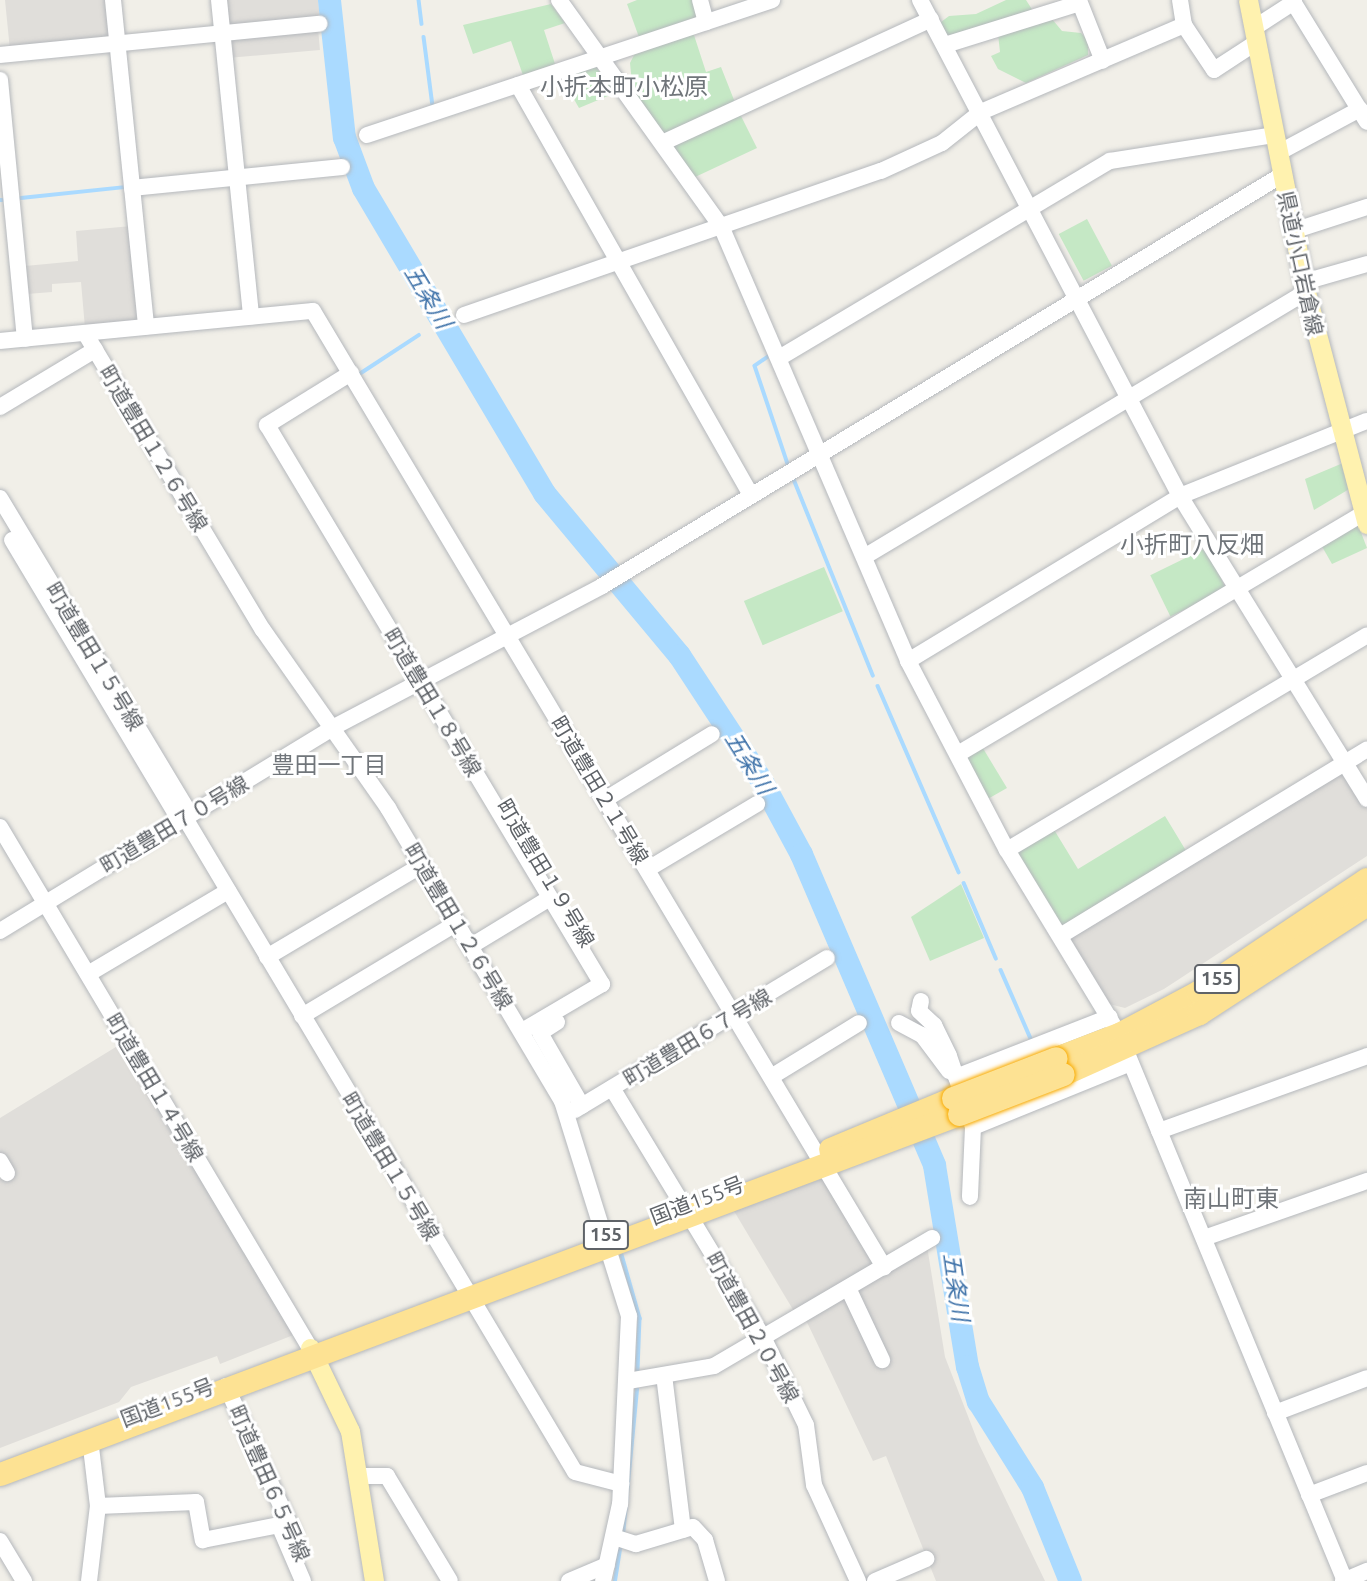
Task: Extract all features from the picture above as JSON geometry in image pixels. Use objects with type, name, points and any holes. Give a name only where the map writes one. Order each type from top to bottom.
[{"type":"highway","name":"国道155号","points":[[1121,1041],[1367,879]]},
{"type":"highway","name":"国道155号","points":[[0,1465],[821,1160],[1121,1041],[1199,1013],[1367,904]]},
{"type":"highway","name":"国道155号","points":[[0,1474],[226,1387],[311,1351]]},
{"type":"main road","name":"県道小口岩倉線","points":[[1248,0],[1305,287],[1340,431],[1365,518]]},
{"type":"main road","points":[[311,1351],[350,1431],[360,1476],[374,1581]]},
{"type":"street","points":[[113,0],[146,326]]},
{"type":"street","points":[[0,341],[25,338],[90,340],[146,326],[251,316],[219,0]]},
{"type":"street","points":[[559,0],[721,226],[908,661],[1007,850],[1121,1041],[1344,1581],[1367,1571]]},
{"type":"street","points":[[700,0],[706,22]]},
{"type":"street","points":[[367,135],[772,0]]},
{"type":"street","points":[[920,0],[1180,496],[1367,799]]},
{"type":"street","points":[[1180,0],[1184,25],[1214,70],[1294,3],[1313,0]]},
{"type":"street","points":[[944,45],[1080,3],[1103,61]]},
{"type":"street","points":[[779,358],[1110,161],[1277,144],[1362,105],[1294,3]]},
{"type":"street","points":[[662,143],[931,19]]},
{"type":"street","points":[[0,54],[318,24]]},
{"type":"street","points":[[464,315],[881,171],[942,143],[981,112],[1184,25]]},
{"type":"street","points":[[0,80],[25,338]]},
{"type":"street","points":[[519,85],[750,495]]},
{"type":"street","points":[[132,188],[342,167]]},
{"type":"street","name":"町道豊田７０号線","points":[[0,931],[332,728],[609,581],[1076,296],[1282,175]]},
{"type":"street","points":[[1293,231],[1367,207]]},
{"type":"street","points":[[864,557],[1129,398],[1305,287],[1367,264]]},
{"type":"street","name":"町道豊田２１号線","points":[[251,316],[315,314],[884,1266]]},
{"type":"street","points":[[0,407],[90,340]]},
{"type":"street","name":"町道豊田１２６号線","points":[[90,340],[263,630],[422,864],[522,1031],[566,1115],[629,1317],[621,1484],[614,1537],[605,1573]]},
{"type":"street","name":"町道豊田１８号線","points":[[351,373],[267,425],[424,678],[602,984],[522,1031]]},
{"type":"street","points":[[908,661],[1180,496],[1367,421]]},
{"type":"street","name":"町道豊田１９号線","points":[[279,431],[424,678],[614,987],[540,1033],[582,1107]]},
{"type":"street","name":"町道豊田１５号線","points":[[0,498],[228,891],[575,1472],[621,1484]]},
{"type":"street","points":[[958,754],[1237,588],[1365,518]]},
{"type":"street","points":[[0,520],[185,818]]},
{"type":"street","points":[[1007,850],[1367,635]]},
{"type":"street","points":[[606,799],[712,734]]},
{"type":"street","points":[[1060,936],[1367,749]]},
{"type":"street","points":[[648,869],[757,804]]},
{"type":"street","name":"町道豊田１４号線","points":[[0,827],[311,1351]]},
{"type":"street","points":[[267,957],[422,864]]},
{"type":"street","points":[[88,974],[228,891]]},
{"type":"street","points":[[471,946],[550,898]]},
{"type":"street","points":[[302,1016],[457,923]]},
{"type":"street","name":"町道豊田６７号線","points":[[566,1115],[827,958]]},
{"type":"street","points":[[922,1001],[919,1012],[934,1025],[955,1106],[970,1197]]},
{"type":"street","points":[[771,1077],[859,1023]]},
{"type":"street","points":[[899,1023],[922,1035],[955,1106]]},
{"type":"street","points":[[955,1106],[1121,1041]]},
{"type":"street","points":[[955,1106],[1121,1041]]},
{"type":"street","points":[[1159,1131],[1367,1056]]},
{"type":"street","name":"町道豊田２０号線","points":[[612,1088],[764,1339],[806,1425],[814,1485],[858,1581]]},
{"type":"street","points":[[1204,1238],[1367,1181]]},
{"type":"street","points":[[628,1381],[714,1366],[932,1238]]},
{"type":"street","points":[[848,1288],[882,1360]]},
{"type":"street","points":[[664,1375],[683,1530]]},
{"type":"street","points":[[1275,1413],[1367,1378]]},
{"type":"street","name":"町道豊田６５号線","points":[[226,1387],[284,1524],[314,1581]]},
{"type":"street","points":[[89,1581],[99,1506],[90,1439]]},
{"type":"street","points":[[1310,1495],[1367,1473]]},
{"type":"street","points":[[360,1476],[387,1476],[450,1581]]},
{"type":"street","points":[[99,1506],[196,1502],[203,1540],[284,1524],[303,1581]]},
{"type":"street","points":[[614,1537],[636,1544],[683,1530],[699,1531],[718,1581]]},
{"type":"street","points":[[0,1541],[24,1581]]},
{"type":"street","points":[[875,1581],[926,1559]]},
{"type":"street","points":[[569,1581],[605,1573]]},
{"type":"shaded area","points":[[5,0],[110,0],[111,40],[10,50]]},
{"type":"shaded area","points":[[224,0],[318,0],[320,18],[230,27]]},
{"type":"shaded area","points":[[318,28],[320,50],[233,57],[231,36]]},
{"type":"shaded area","points":[[132,226],[137,323],[85,328],[81,282],[52,284],[52,292],[27,294],[25,266],[78,261],[76,231]]},
{"type":"shaded area","points":[[1340,770],[1367,806],[1367,856],[1164,989],[1125,1008],[1109,1004],[1067,940]]},
{"type":"shaded area","points":[[124,1042],[296,1334],[220,1364],[217,1356],[131,1387],[119,1402],[0,1448],[0,1179],[10,1172],[0,1156],[0,1118]]},
{"type":"shaded area","points":[[826,1176],[876,1264],[795,1313],[734,1211]]},
{"type":"shaded area","points":[[927,1246],[945,1357],[978,1442],[1045,1581],[936,1581],[886,1456],[873,1461],[805,1318]]},
{"type":"green space","points":[[637,0],[696,0],[700,16],[640,40],[627,4]]},
{"type":"green space","points":[[1006,0],[1026,0],[1035,14],[946,38],[941,22],[949,16],[976,14]]},
{"type":"green space","points":[[551,4],[565,23],[544,30],[556,67],[524,78],[511,41],[473,54],[463,25]]},
{"type":"green space","points":[[1052,19],[1062,31],[1081,33],[1088,40],[1088,55],[1026,83],[998,69],[991,56],[1000,52],[998,34]]},
{"type":"green space","points":[[693,32],[706,72],[721,67],[736,105],[662,135],[633,94],[630,63],[636,51]]},
{"type":"green space","points":[[593,63],[615,93],[579,108],[560,75]]},
{"type":"green space","points":[[739,112],[757,148],[693,178],[671,147]]},
{"type":"green space","points":[[1087,219],[1112,266],[1084,281],[1059,234]]},
{"type":"green space","points":[[1343,463],[1351,488],[1314,510],[1305,479]]},
{"type":"green space","points":[[1357,522],[1367,548],[1332,564],[1320,543]]},
{"type":"green space","points":[[1206,548],[1226,589],[1170,617],[1150,575]]},
{"type":"green space","points":[[824,567],[843,611],[763,645],[744,601]]},
{"type":"green space","points":[[981,745],[1007,788],[986,800],[965,759]]},
{"type":"green space","points":[[1165,816],[1188,854],[1061,927],[1016,856],[1018,849],[1053,828],[1078,869]]},
{"type":"green space","points":[[961,884],[984,938],[930,961],[911,917]]},
{"type":"waterway","name":"五条川","points":[[329,0],[344,137],[363,188],[544,493],[679,655],[761,780],[801,854],[934,1165],[967,1366],[978,1401],[1032,1487],[1070,1581]]},
{"type":"waterway","points":[[419,0],[422,24]]},
{"type":"waterway","points":[[424,37],[433,106]]},
{"type":"waterway","points":[[21,198],[126,187]]},
{"type":"waterway","name":"五条川","points":[[436,325],[443,323]]},
{"type":"waterway","points":[[361,373],[419,335]]},
{"type":"waterway","points":[[771,355],[755,366],[788,464]]},
{"type":"waterway","points":[[793,477],[873,675]]},
{"type":"waterway","points":[[878,686],[959,872]]},
{"type":"waterway","points":[[964,883],[996,958]]},
{"type":"waterway","points":[[1001,970],[1032,1041]]},
{"type":"waterway","points":[[622,1255],[640,1318],[638,1371]]},
{"type":"waterway","points":[[623,1535],[637,1390]]},
{"type":"waterway","points":[[615,1581],[621,1545]]},
{"type":"district","name":"小折本町小松原","points":[[624,87]]},
{"type":"district","name":"小折町八反畑","points":[[1192,545]]},
{"type":"district","name":"豊田一丁目","points":[[329,765]]},
{"type":"district","name":"南山町東","points":[[1231,1199]]}]
